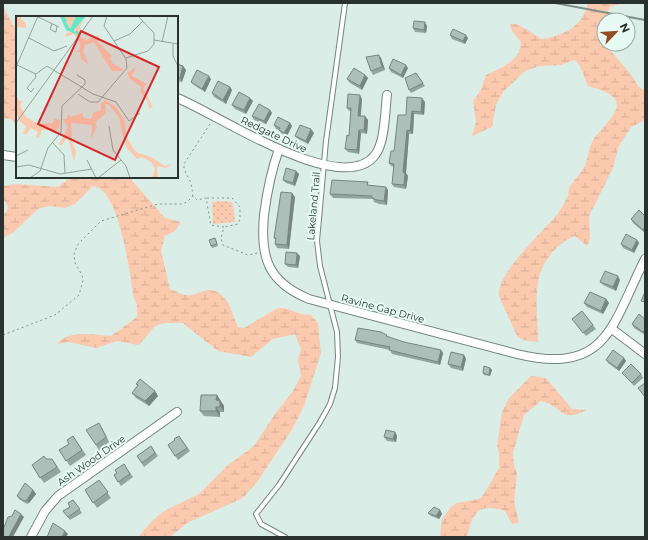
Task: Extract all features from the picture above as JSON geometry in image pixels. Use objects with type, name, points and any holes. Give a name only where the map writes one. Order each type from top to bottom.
[{"type":"street","name":"Redgate Drive","points":[[178,98],[302,159],[341,167],[366,164],[376,154],[381,142],[387,95]]},
{"type":"street","name":"Ravine Gap Drive","points":[[279,149],[266,195],[263,229],[264,252],[268,266],[284,286],[309,299],[517,354],[546,360],[558,360],[581,354],[602,341],[612,328],[645,259]]},
{"type":"street","points":[[3,156],[16,157]]},
{"type":"street","points":[[612,328],[645,354]]},
{"type":"street","name":"Ash Wood Drive","points":[[31,537],[45,511],[58,496],[177,412]]},
{"type":"lane","name":"Lakeland Trail","points":[[285,537],[261,524],[256,514],[279,485],[320,422],[333,397],[337,375],[338,344],[335,319],[320,266],[317,241],[324,164],[345,3]]},
{"type":"path","points":[[206,198],[211,225],[224,226],[238,224],[240,219],[240,207],[232,198],[206,198],[197,200],[193,196],[191,183],[184,169],[184,164],[214,116]]},
{"type":"path","points":[[3,335],[55,315],[79,295],[83,280],[82,275],[75,263],[74,254],[78,244],[101,221],[158,204],[183,204],[193,196]]},
{"type":"path","points":[[224,226],[221,238],[223,245],[248,255],[264,252]]},
{"type":"green space","points":[[588,3],[623,3],[610,7],[608,12],[596,12],[596,52],[612,52],[630,73],[638,86],[645,91],[645,120],[631,127],[619,146],[613,168],[589,216],[590,239],[587,246],[575,236],[568,239],[556,248],[542,268],[537,290],[538,342],[523,340],[517,336],[499,296],[500,287],[504,277],[521,254],[561,209],[567,197],[570,186],[585,166],[593,140],[611,118],[617,105],[614,97],[601,90],[588,86],[580,66],[575,60],[561,65],[539,66],[525,71],[503,92],[496,105],[492,127],[472,136],[476,122],[473,101],[481,90],[486,75],[509,63],[518,54],[521,42],[512,31],[510,24],[517,24],[542,39],[550,38],[565,32],[577,24]]},
{"type":"green space","points":[[3,6],[16,30],[16,124],[11,119],[3,119]]},
{"type":"green space","points":[[70,178],[130,178],[165,218],[181,222],[175,231],[165,236],[161,251],[170,289],[184,295],[196,294],[206,290],[215,291],[228,303],[238,327],[244,328],[278,308],[311,315],[318,323],[321,353],[304,406],[293,428],[257,482],[243,498],[187,523],[170,537],[138,537],[151,522],[164,511],[199,494],[227,466],[254,446],[275,414],[293,391],[301,376],[298,360],[301,349],[295,334],[273,339],[251,357],[218,351],[183,323],[165,323],[155,326],[139,345],[117,341],[96,348],[68,342],[57,344],[68,336],[89,334],[111,336],[137,317],[137,305],[133,295],[122,233],[110,201],[102,190],[93,186],[75,204],[65,208],[49,206],[38,209],[14,232],[3,238],[3,215],[7,211],[8,206],[3,199],[3,186],[17,184],[58,187]]},
{"type":"green space","points":[[212,202],[231,202],[233,205],[235,222],[213,224]]},
{"type":"green space","points":[[531,376],[546,378],[572,409],[586,410],[578,414],[567,415],[562,413],[554,406],[541,401],[524,415],[513,452],[514,466],[517,473],[514,501],[519,523],[512,524],[505,511],[488,508],[482,509],[474,516],[467,537],[440,537],[442,519],[451,507],[457,503],[479,499],[484,494],[499,468],[499,453],[497,446],[502,412],[509,398]]},
{"type":"building","points":[[414,21],[425,22],[424,30],[413,28]]},
{"type":"building","points":[[453,29],[466,35],[463,41],[450,35]]},
{"type":"building","points":[[379,55],[382,67],[371,71],[366,57]]},
{"type":"building","points":[[393,59],[406,65],[401,75],[389,68]]},
{"type":"building","points":[[178,64],[183,66],[180,78],[178,78]]},
{"type":"building","points":[[354,68],[365,75],[360,86],[347,79]]},
{"type":"building","points":[[197,70],[209,76],[202,89],[191,82]]},
{"type":"building","points":[[416,73],[423,83],[409,90],[405,78]]},
{"type":"building","points":[[218,81],[230,87],[223,100],[212,93]]},
{"type":"building","points":[[239,92],[250,98],[244,110],[232,105]]},
{"type":"building","points":[[348,94],[360,95],[358,116],[365,116],[364,130],[359,130],[357,150],[345,149],[347,135],[349,136],[351,108],[347,108]]},
{"type":"building","points":[[407,97],[422,98],[421,112],[412,111],[410,131],[407,130],[403,172],[405,173],[404,185],[392,184],[394,164],[389,163],[391,151],[394,151],[398,115],[406,115]]},
{"type":"building","points":[[259,104],[270,110],[264,121],[252,116]]},
{"type":"building","points":[[278,117],[290,123],[284,133],[279,130],[280,128],[274,125]]},
{"type":"building","points":[[300,125],[311,129],[306,141],[295,136]]},
{"type":"building","points":[[286,168],[296,171],[293,183],[283,180]]},
{"type":"building","points":[[332,180],[368,182],[367,185],[386,187],[384,201],[372,198],[372,196],[330,194]]},
{"type":"building","points":[[281,192],[292,193],[287,245],[275,244],[276,238],[274,238]]},
{"type":"building","points":[[639,210],[645,216],[645,227],[643,230],[631,219]]},
{"type":"building","points":[[626,234],[637,240],[632,250],[621,244]]},
{"type":"building","points":[[215,238],[217,244],[211,246],[209,240]]},
{"type":"building","points":[[286,252],[297,253],[296,265],[285,264]]},
{"type":"building","points":[[605,271],[618,276],[613,287],[600,282]]},
{"type":"building","points":[[590,292],[606,299],[601,311],[584,303]]},
{"type":"building","points":[[645,292],[645,302],[641,301]]},
{"type":"building","points":[[582,311],[593,325],[583,333],[572,319]]},
{"type":"building","points":[[639,314],[645,319],[645,330],[643,332],[632,324]]},
{"type":"building","points":[[358,328],[381,332],[387,335],[386,336],[404,342],[441,350],[438,362],[389,350],[390,347],[355,340]]},
{"type":"building","points":[[613,350],[624,358],[617,368],[606,360]]},
{"type":"building","points":[[451,352],[464,355],[461,367],[448,364]]},
{"type":"building","points":[[631,364],[641,374],[632,383],[622,373]]},
{"type":"building","points":[[484,366],[490,368],[489,375],[483,373]]},
{"type":"building","points":[[140,379],[155,391],[145,401],[132,393],[138,385],[136,384]]},
{"type":"building","points":[[645,383],[645,397],[638,388]]},
{"type":"building","points":[[201,395],[217,395],[216,400],[220,401],[220,407],[216,407],[216,411],[200,411]]},
{"type":"building","points":[[99,423],[106,437],[96,445],[86,430]]},
{"type":"building","points":[[386,430],[395,432],[393,439],[384,437]]},
{"type":"building","points":[[73,436],[82,450],[66,461],[59,450],[69,444],[67,440]]},
{"type":"building","points":[[179,436],[187,448],[175,456],[168,445]]},
{"type":"building","points":[[151,446],[155,453],[142,463],[137,456]]},
{"type":"building","points":[[44,456],[46,459],[52,459],[57,467],[40,478],[32,465]]},
{"type":"building","points":[[124,464],[130,474],[118,482],[114,475],[117,473],[115,470]]},
{"type":"building","points":[[99,480],[108,492],[93,503],[85,490]]},
{"type":"building","points":[[25,483],[33,490],[27,500],[24,501],[17,496]]},
{"type":"building","points":[[73,500],[80,509],[68,517],[63,511],[70,507],[68,503]]},
{"type":"building","points":[[434,507],[440,510],[436,516],[428,513]]},
{"type":"building","points":[[15,510],[21,514],[9,536],[11,537],[3,537],[3,530],[8,517],[12,516]]},
{"type":"building","points":[[53,523],[65,531],[62,537],[47,537]]},
{"type":"railway","points":[[555,3],[645,20]]}]
